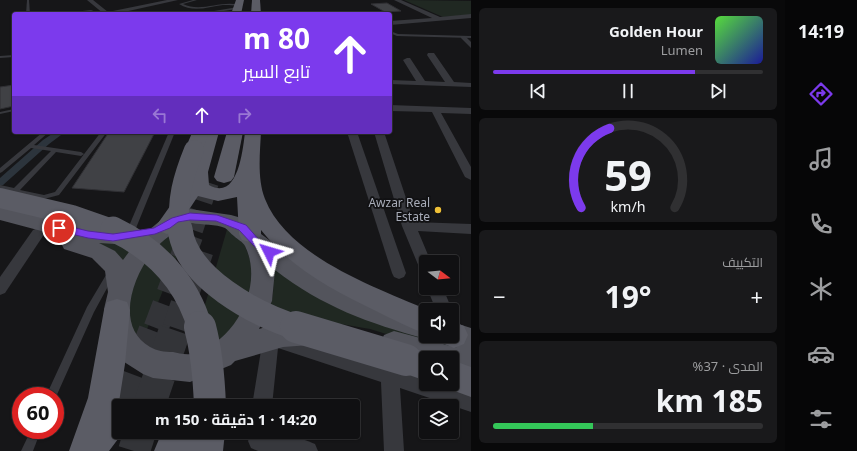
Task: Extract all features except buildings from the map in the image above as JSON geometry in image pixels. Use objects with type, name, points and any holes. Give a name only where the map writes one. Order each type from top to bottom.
[{"type":"highway","points":[[200,134],[184,182],[178,212],[179,226],[183,241],[191,256],[203,271],[229,294],[268,317],[407,368]]},
{"type":"highway","points":[[211,134],[211,175]]},
{"type":"highway","points":[[167,226],[211,175],[223,134]]},
{"type":"highway","points":[[247,143],[238,187],[229,193],[215,194],[203,191],[199,187],[247,143]]},
{"type":"highway","points":[[247,143],[247,194],[253,239]]},
{"type":"highway","points":[[247,143],[252,184],[256,200],[264,216],[281,238],[304,259],[336,278],[419,319]]},
{"type":"highway","points":[[7,194],[100,224],[136,241],[158,258],[183,289],[202,329],[210,372],[210,399]]},
{"type":"highway","points":[[89,451],[110,376],[118,292]]},
{"type":"highway","points":[[197,399],[225,353]]},
{"type":"highway","points":[[459,378],[471,382]]},
{"type":"highway","points":[[89,451],[102,432],[112,424]]},
{"type":"highway","points":[[165,439],[167,451]]},
{"type":"highway","points":[[172,451],[176,439]]},
{"type":"highway","points":[[205,451],[207,439]]},
{"type":"main road","points":[[0,213],[88,235],[113,237],[140,234],[167,226]]},
{"type":"main road","points":[[118,292],[137,254],[147,242],[175,220],[183,218],[207,217],[234,223],[314,285],[340,299],[368,311],[419,325]]},
{"type":"main road","points":[[0,223],[95,249],[106,255],[118,292],[117,323],[121,335],[136,355],[144,361],[162,367],[186,369],[203,366],[225,353],[283,335],[328,332],[361,335],[419,337]]},
{"type":"main road","points":[[225,353],[249,323],[256,310],[259,300],[262,287],[263,263],[253,239]]},
{"type":"main road","points":[[456,343],[471,365]]},
{"type":"street","points":[[90,0],[103,12]]},
{"type":"street","points":[[109,12],[175,0]]},
{"type":"street","points":[[397,0],[440,19]]},
{"type":"street","points":[[392,23],[471,16]]},
{"type":"street","points":[[462,37],[471,46]]},
{"type":"street","points":[[431,55],[451,84]]},
{"type":"street","points":[[407,60],[422,83]]},
{"type":"street","points":[[392,82],[471,85]]},
{"type":"street","points":[[392,108],[471,111]]},
{"type":"street","points":[[435,109],[471,177]]},
{"type":"street","points":[[353,134],[399,273]]},
{"type":"street","points":[[380,134],[409,226],[421,255]]},
{"type":"street","points":[[409,226],[471,229]]},
{"type":"street","points":[[0,289],[38,233]]},
{"type":"street","points":[[263,399],[271,338],[407,368],[471,402]]},
{"type":"street","points":[[394,451],[407,368]]},
{"type":"street","points":[[258,441],[308,451]]},
{"type":"lane","points":[[28,0],[28,12]]},
{"type":"lane","points":[[196,0],[180,4],[189,9],[224,3],[239,9]]},
{"type":"lane","points":[[226,12],[239,9]]},
{"type":"lane","points":[[76,12],[98,12]]},
{"type":"lane","points":[[392,33],[397,35],[471,37]]},
{"type":"lane","points":[[0,57],[12,56]]},
{"type":"lane","points":[[0,113],[12,110]]},
{"type":"lane","points":[[0,171],[44,134]]},
{"type":"lane","points":[[0,188],[7,194],[44,197],[57,194],[102,134]]},
{"type":"lane","points":[[130,236],[171,134]]},
{"type":"lane","points":[[29,146],[81,154]]},
{"type":"lane","points":[[7,194],[55,150]]},
{"type":"lane","points":[[55,387],[90,310],[109,277],[118,292]]},
{"type":"lane","points":[[26,451],[32,439]]},
{"type":"shaded area","points":[[404,0],[471,1],[471,15],[443,17]]},
{"type":"shaded area","points":[[191,223],[140,346],[126,315],[137,272],[159,241]]},
{"type":"shaded area","points":[[228,226],[240,232],[255,273],[237,330],[188,363]]},
{"type":"shaded area","points":[[144,236],[122,265],[90,242]]},
{"type":"shaded area","points":[[270,260],[419,334],[419,343],[450,343],[471,349],[459,352],[441,351],[370,329],[341,324],[316,324],[259,337],[272,300],[272,272]]},
{"type":"waterway","points":[[0,183],[46,142],[58,134]]},
{"type":"tunnel","points":[[193,230],[211,176]]},
{"type":"tunnel","points":[[156,328],[193,229]]},
{"type":"tunnel","points":[[175,328],[201,251]]},
{"type":"tunnel","points":[[129,399],[156,327]]},
{"type":"tunnel","points":[[151,399],[176,327]]},
{"type":"tunnel","points":[[134,451],[138,439]]},
{"type":"place","name":"Awzar Real Estate","points":[[438,210]]},
{"type":"route","points":[[59,228],[100,237],[113,237],[155,231],[167,226],[175,220],[190,216],[217,218],[234,223],[243,228],[250,234],[256,243],[269,252]]}]
